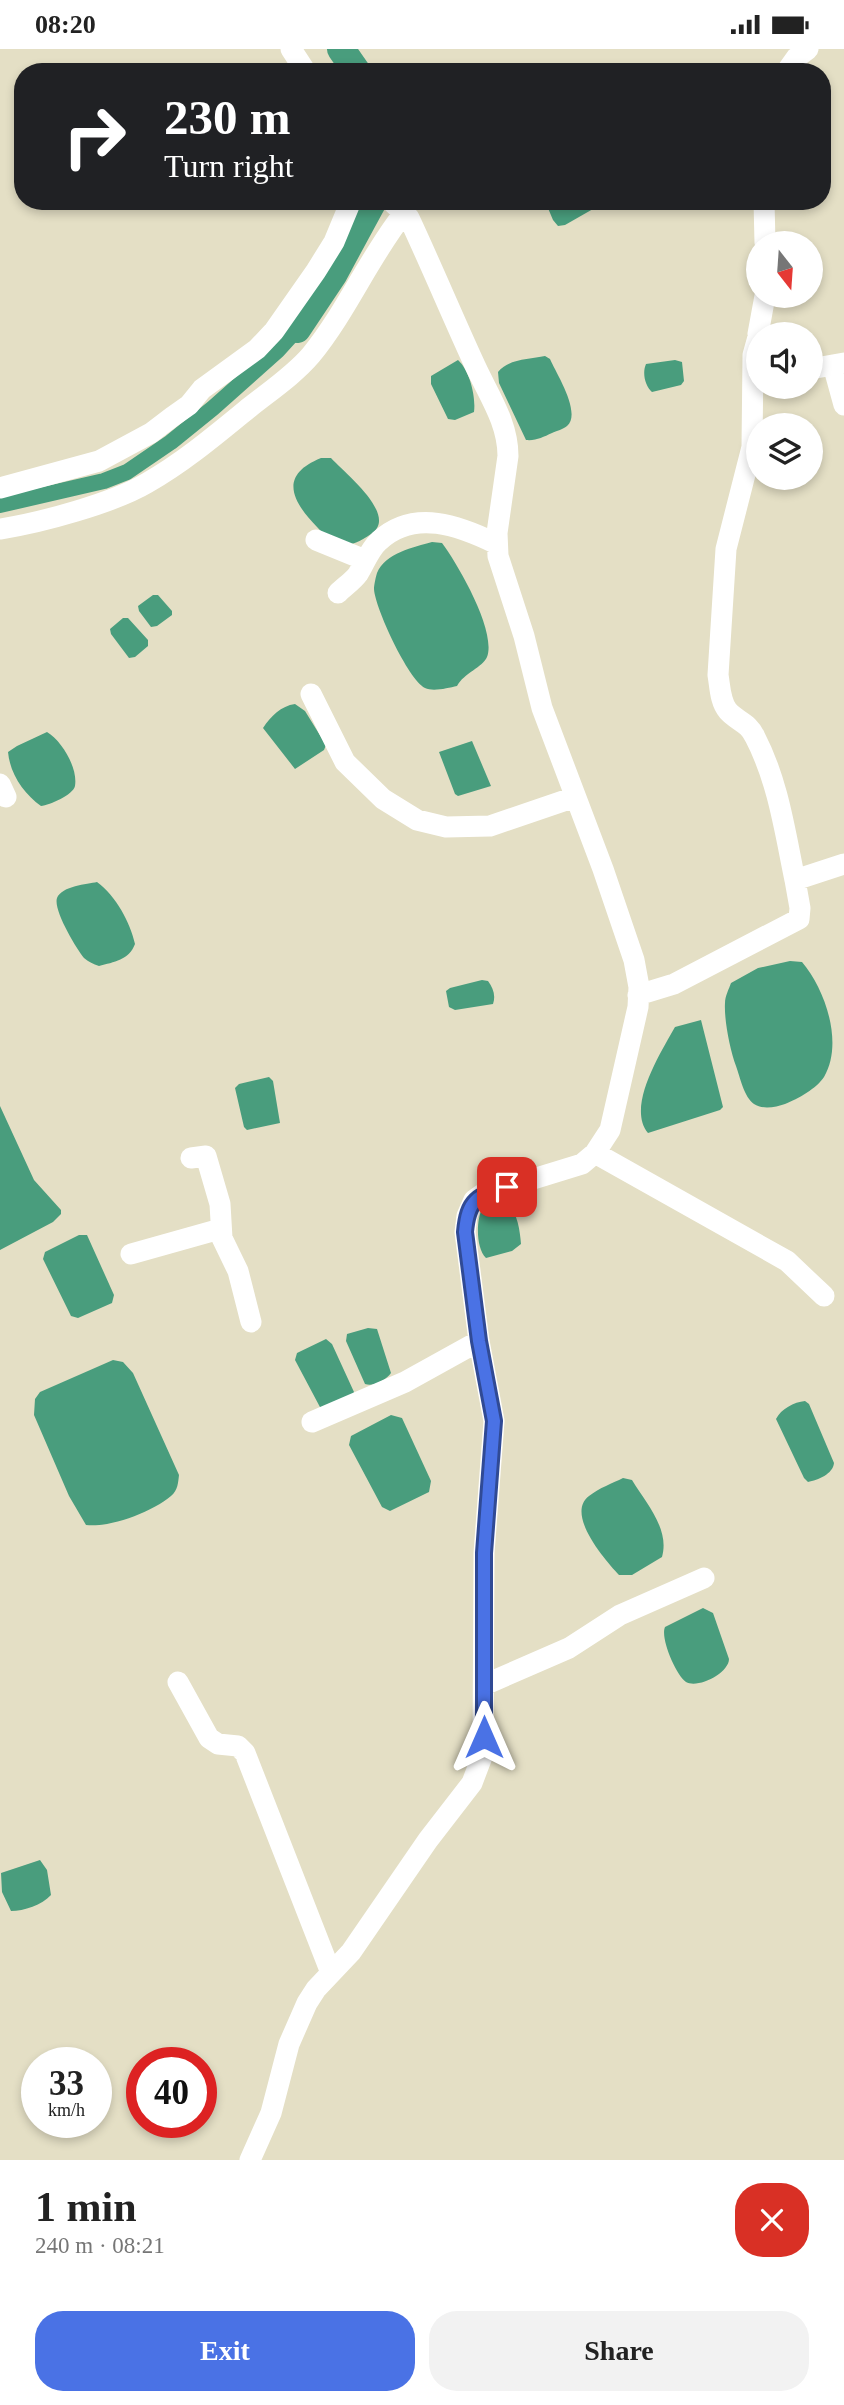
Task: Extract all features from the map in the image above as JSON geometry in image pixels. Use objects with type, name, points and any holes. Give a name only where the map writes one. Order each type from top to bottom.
[{"type":"street","points":[[792,63],[808,49]]},
{"type":"street","points":[[0,488],[106,458],[151,433],[189,405],[202,389],[257,349],[274,331],[334,242],[347,210]]},
{"type":"street","points":[[0,529],[58,515],[127,493],[147,484],[218,433],[309,358],[336,320],[389,232],[397,210]]},
{"type":"street","points":[[250,2160],[271,2113],[299,2019],[316,1989],[351,1952],[428,1840],[472,1783],[483,1754],[484,1553],[494,1421],[479,1341],[465,1232],[467,1216],[474,1200],[481,1195],[582,1164],[595,1153],[610,1129],[638,1007],[637,975],[632,952],[542,708],[524,636],[500,563],[496,544],[508,456],[506,432],[415,231],[400,210]]},
{"type":"street","points":[[764,210],[765,231]]},
{"type":"street","points":[[839,364],[844,405]]},
{"type":"street","points":[[638,995],[674,984],[799,919],[800,908],[778,798],[748,724],[726,709],[718,675],[726,549],[752,447],[754,399]]},
{"type":"street","points":[[338,593],[357,575],[378,542],[396,530],[420,523],[439,523],[463,528],[496,544]]},
{"type":"street","points":[[316,540],[365,560]]},
{"type":"street","points":[[312,694],[345,762],[383,799],[417,820],[446,827],[490,826],[575,797]]},
{"type":"street","points":[[795,880],[844,864]]},
{"type":"street","points":[[595,1153],[787,1261],[824,1296]]},
{"type":"street","points":[[191,1158],[206,1156],[220,1204],[220,1229],[238,1271],[251,1322]]},
{"type":"street","points":[[131,1254],[220,1229]]},
{"type":"street","points":[[312,1422],[405,1382],[479,1341]]},
{"type":"street","points":[[484,1685],[569,1647],[620,1615],[705,1578]]},
{"type":"street","points":[[178,1682],[209,1738],[218,1744],[238,1746],[245,1753],[331,1973]]},
{"type":"shaded area","points":[[549,210],[591,210],[565,225],[558,226]]},
{"type":"shaded area","points":[[545,356],[550,359],[566,393],[572,412],[571,420],[562,429],[526,440],[499,383],[498,372],[507,364]]},
{"type":"shaded area","points":[[458,360],[469,377],[474,412],[455,420],[448,419],[431,384],[431,376]]},
{"type":"shaded area","points":[[675,360],[682,362],[684,381],[681,385],[652,392],[645,379],[646,364]]},
{"type":"shaded area","points":[[321,458],[331,458],[358,484],[375,506],[379,517],[378,526],[358,542],[335,545],[314,524],[297,500],[295,478],[304,467]]},
{"type":"shaded area","points":[[432,542],[442,543],[457,566],[481,615],[489,645],[485,661],[457,686],[436,690],[425,688],[418,682],[402,658],[386,626],[374,589],[377,573],[386,560]]},
{"type":"shaded area","points":[[153,595],[158,595],[172,611],[172,615],[157,626],[151,627],[138,606]]},
{"type":"shaded area","points":[[123,618],[128,618],[148,640],[148,646],[135,657],[129,658],[111,634],[110,629]]},
{"type":"shaded area","points":[[295,704],[305,711],[326,745],[324,750],[295,769],[263,728],[277,712]]},
{"type":"shaded area","points":[[47,732],[68,756],[74,771],[75,786],[66,796],[41,806],[19,783],[8,752]]},
{"type":"shaded area","points":[[472,741],[491,786],[458,796],[439,752]]},
{"type":"shaded area","points":[[97,882],[121,910],[135,944],[125,957],[99,966],[80,953],[66,929],[57,904],[57,898],[64,891]]},
{"type":"shaded area","points":[[790,961],[802,962],[824,1001],[832,1033],[830,1063],[821,1081],[807,1093],[785,1104],[761,1107],[751,1101],[741,1081],[728,1035],[726,998],[731,983],[758,968]]},
{"type":"shaded area","points":[[482,980],[488,981],[493,989],[493,1004],[455,1010],[449,1007],[446,991]]},
{"type":"shaded area","points":[[701,1020],[723,1107],[648,1133],[642,1122],[641,1109],[643,1095],[655,1065],[675,1027]]},
{"type":"shaded area","points":[[269,1077],[273,1081],[280,1123],[247,1130],[235,1088],[239,1084]]},
{"type":"shaded area","points":[[0,1106],[34,1180],[61,1210],[61,1214],[53,1222],[0,1250]]},
{"type":"shaded area","points":[[505,1202],[515,1215],[521,1244],[512,1251],[486,1258],[479,1241],[480,1214],[482,1209]]},
{"type":"shaded area","points":[[79,1235],[87,1235],[114,1295],[112,1303],[78,1318],[71,1316],[43,1259],[45,1252]]},
{"type":"shaded area","points":[[368,1328],[377,1329],[391,1373],[372,1385],[365,1384],[346,1341],[347,1334]]},
{"type":"shaded area","points":[[326,1339],[332,1344],[354,1392],[352,1397],[321,1409],[295,1360],[297,1353]]},
{"type":"shaded area","points":[[113,1360],[123,1362],[133,1373],[179,1475],[178,1484],[171,1496],[142,1513],[107,1524],[86,1525],[69,1496],[34,1415],[35,1399],[40,1392]]},
{"type":"shaded area","points":[[805,1401],[809,1404],[834,1463],[828,1473],[808,1482],[776,1419],[788,1407]]},
{"type":"shaded area","points":[[391,1415],[402,1418],[431,1481],[429,1492],[390,1511],[382,1507],[349,1445],[351,1436]]},
{"type":"shaded area","points":[[623,1478],[632,1480],[660,1526],[663,1536],[662,1557],[632,1575],[619,1575],[605,1559],[590,1537],[582,1514],[583,1504],[589,1496]]},
{"type":"shaded area","points":[[703,1608],[713,1613],[729,1659],[719,1674],[691,1684],[682,1678],[674,1664],[664,1632],[665,1627]]},
{"type":"shaded area","points":[[40,1860],[47,1870],[51,1895],[32,1907],[11,1911],[2,1892],[1,1873]]},
{"type":"waterway","points":[[341,49],[351,63]]},
{"type":"waterway","points":[[297,329],[333,275],[368,210]]},
{"type":"waterway","points":[[0,505],[104,481],[127,472],[171,442],[213,408],[277,351],[297,329]]},
{"type":"route","points":[[484,1737],[484,1553],[494,1421],[479,1341],[465,1232],[467,1216],[474,1200],[507,1187]]}]
